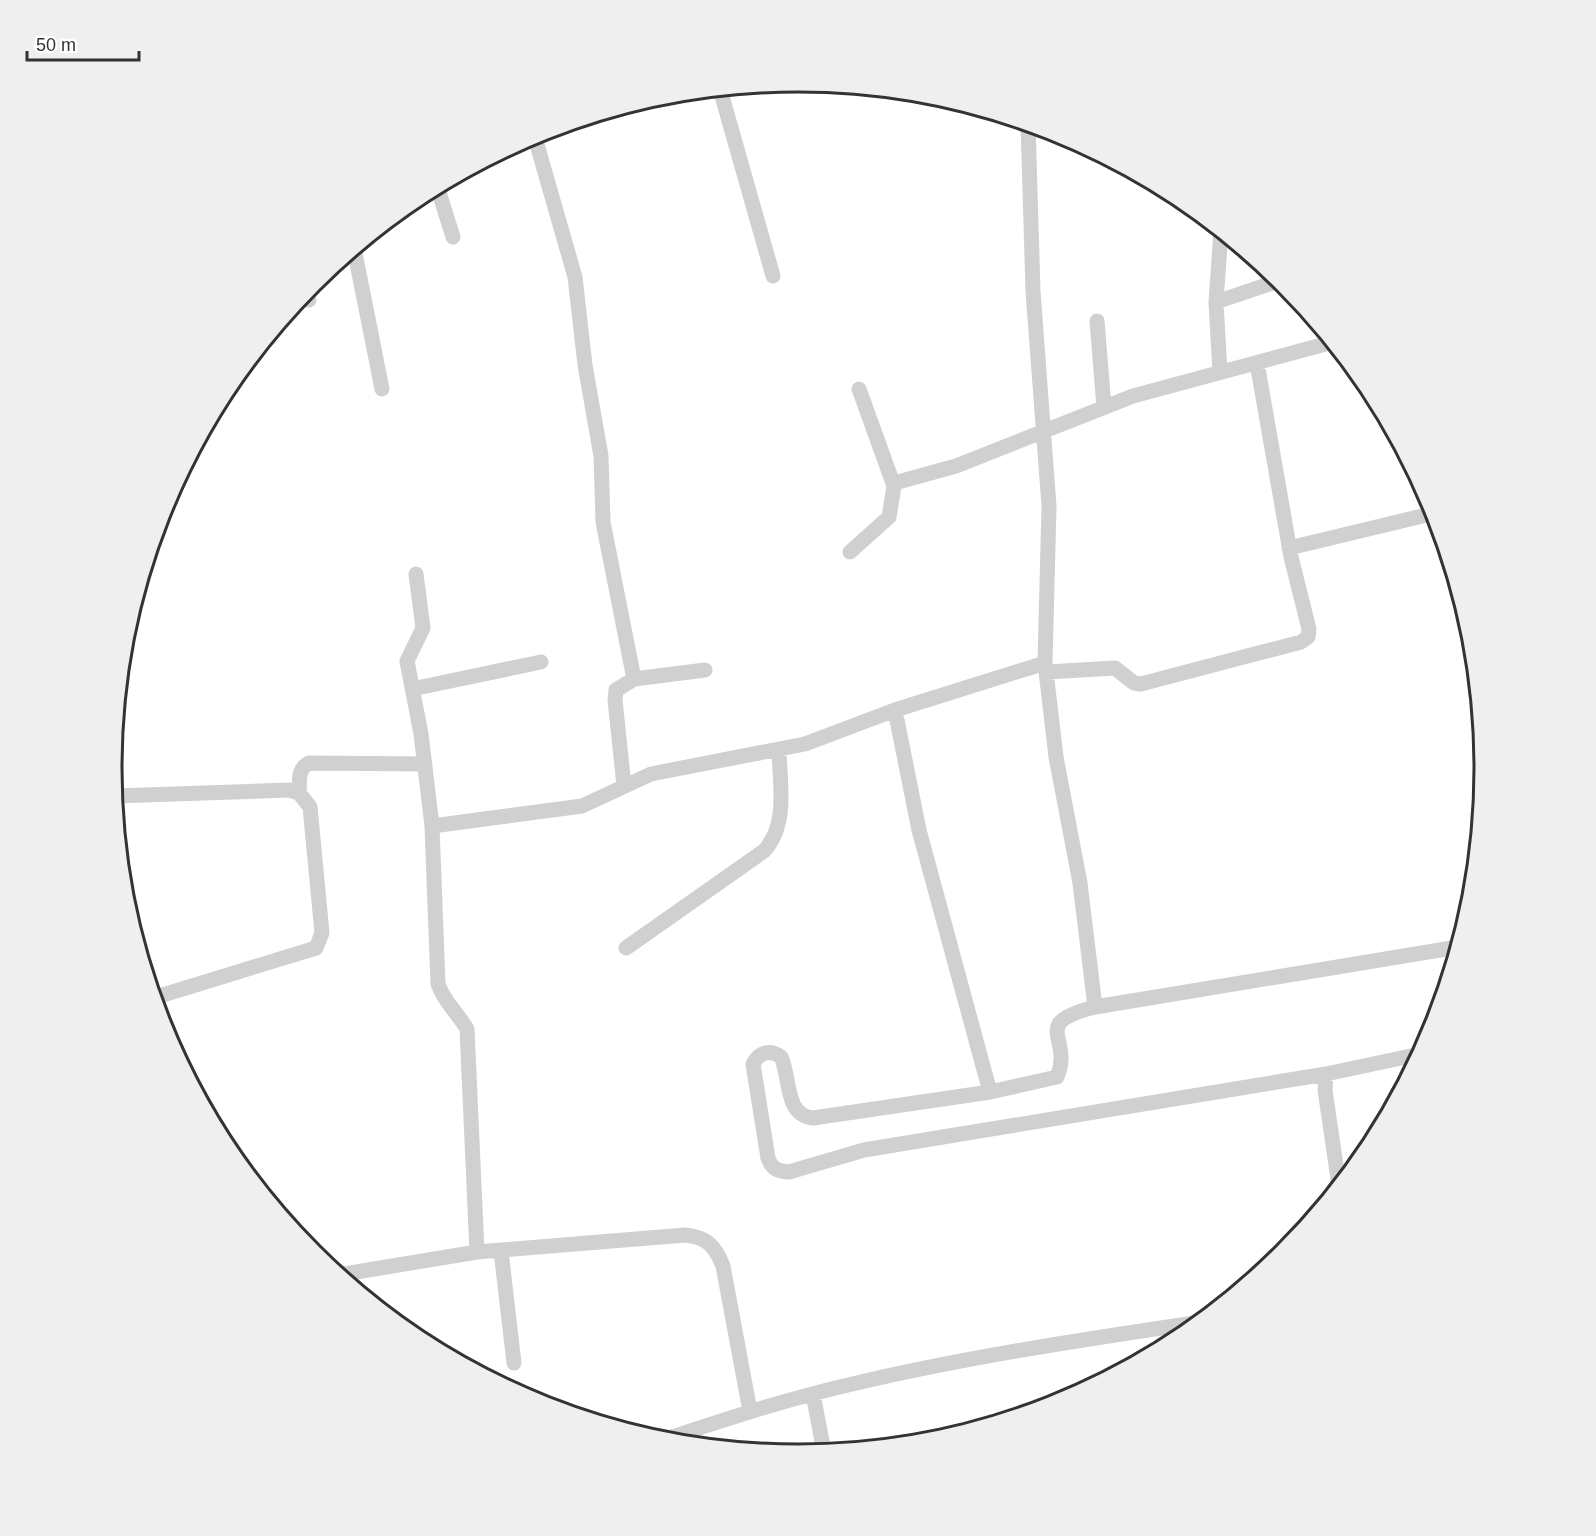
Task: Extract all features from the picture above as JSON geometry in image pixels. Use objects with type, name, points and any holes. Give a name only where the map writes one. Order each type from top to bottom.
[{"type":"street","points":[[722,96],[773,276]]},
{"type":"street","points":[[1029,132],[1033,291],[1048,506],[1046,667],[1056,757],[1080,883],[1095,1007]]},
{"type":"street","points":[[537,144],[575,277],[585,365],[601,456],[603,522],[634,679]]},
{"type":"street","points":[[440,195],[453,237]]},
{"type":"street","points":[[1220,240],[1216,302],[1220,372]]},
{"type":"street","points":[[356,256],[382,389]]},
{"type":"street","points":[[1216,302],[1270,284]]},
{"type":"street","points":[[1097,321],[1104,407]]},
{"type":"street","points":[[894,486],[906,479],[956,466],[1041,430],[1133,396],[1325,344]]},
{"type":"street","points":[[432,826],[582,806],[651,774],[682,766],[779,751],[895,710],[1046,667],[1115,668],[1137,684],[1301,642],[1308,637],[1309,629],[1289,548],[1257,363]]},
{"type":"street","points":[[850,552],[889,517],[894,486],[859,389]]},
{"type":"street","points":[[1289,548],[1425,515]]},
{"type":"street","points":[[416,574],[423,628],[407,661],[425,764],[432,826],[438,984],[442,998],[460,1016],[467,1029],[477,1252]]},
{"type":"street","points":[[412,689],[541,662]]},
{"type":"street","points":[[624,786],[615,700],[616,690],[634,679],[705,670]]},
{"type":"street","points":[[895,710],[919,830],[990,1092]]},
{"type":"street","points":[[626,948],[764,851],[774,840],[780,803],[779,751]]},
{"type":"street","points":[[299,793],[300,772],[303,766],[309,763],[425,764]]},
{"type":"street","points":[[123,796],[289,790],[299,793],[310,807],[322,933],[316,948],[161,996]]},
{"type":"street","points":[[1410,1056],[1326,1074],[864,1150],[789,1172],[777,1171],[771,1166],[768,1158],[753,1064],[757,1056],[766,1052],[775,1052],[781,1057],[795,1111],[803,1117],[813,1118],[990,1092],[1057,1077],[1060,1069],[1058,1029],[1060,1019],[1068,1014],[1095,1007],[1450,947]]},
{"type":"street","points":[[1326,1074],[1325,1090],[1338,1175]]},
{"type":"street","points":[[348,1273],[477,1252],[685,1235],[708,1241],[717,1251],[723,1266],[750,1411]]},
{"type":"street","points":[[501,1251],[514,1363]]},
{"type":"street","points":[[680,1434],[750,1411],[861,1381],[1029,1348],[1181,1325]]},
{"type":"street","points":[[813,1394],[822,1443]]}]
